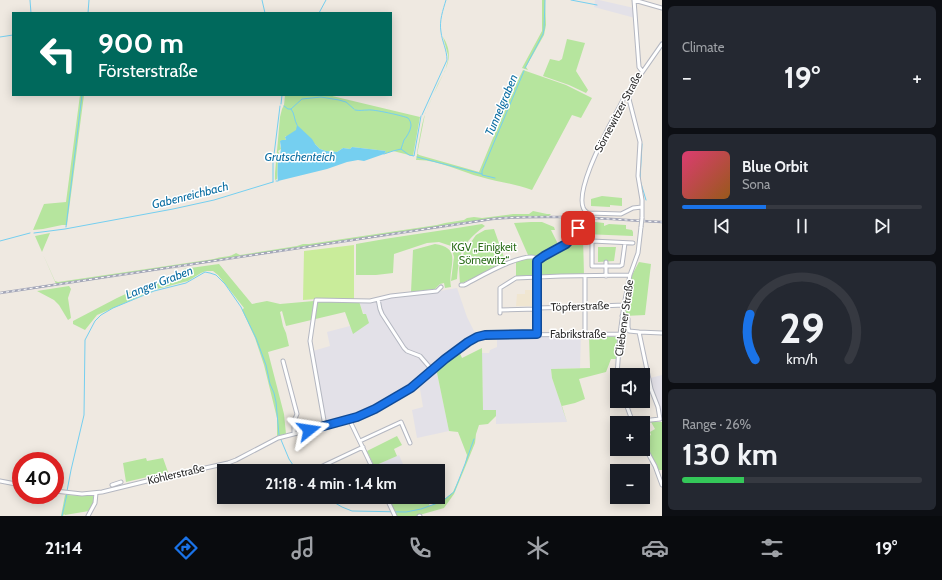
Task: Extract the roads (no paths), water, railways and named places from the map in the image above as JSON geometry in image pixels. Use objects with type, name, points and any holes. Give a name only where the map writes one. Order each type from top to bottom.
[{"type":"street","points":[[634,0],[662,8]]},
{"type":"street","name":"Sörnewitzer Straße","points":[[634,0],[639,67],[642,72],[632,87],[629,96],[625,97],[623,100],[596,154],[582,196],[583,209],[588,213],[621,214],[633,208],[642,207]]},
{"type":"street","points":[[642,72],[662,44]]},
{"type":"street","name":"Cliebener Straße","points":[[618,368],[622,316],[630,275],[638,253],[642,218],[638,176],[640,142],[629,96]]},
{"type":"street","points":[[537,334],[537,261],[566,244],[572,238]]},
{"type":"street","points":[[625,243],[622,265],[606,267],[592,266],[592,242],[633,243]]},
{"type":"street","points":[[461,285],[464,285],[514,260],[533,256],[539,259]]},
{"type":"street","points":[[606,262],[606,276]]},
{"type":"street","points":[[536,277],[630,275]]},
{"type":"street","points":[[585,276],[585,334]]},
{"type":"street","name":"Töpferstraße","points":[[536,277],[516,278],[500,288],[500,311],[537,308],[624,305]]},
{"type":"street","points":[[325,426],[310,341],[316,300],[366,301],[434,291],[442,287]]},
{"type":"street","points":[[376,299],[382,314],[402,346],[408,351],[420,356],[432,370]]},
{"type":"street","points":[[622,316],[628,319],[629,331],[662,333]]},
{"type":"street","points":[[639,332],[651,389],[661,419],[650,421]]},
{"type":"street","name":"Köhlerstraße","points":[[64,492],[96,493],[232,462],[280,437],[325,426],[371,411],[411,388],[449,356],[471,340],[480,336],[494,334],[537,334]]},
{"type":"street","name":"Fabrikstraße","points":[[537,334],[620,334]]},
{"type":"street","points":[[283,361],[297,414],[294,421],[294,433]]},
{"type":"street","points":[[349,419],[371,464]]},
{"type":"street","points":[[360,441],[401,422],[410,443]]},
{"type":"street","points":[[327,464],[363,447]]},
{"type":"street","points":[[650,456],[655,466],[662,486]]},
{"type":"street","points":[[0,481],[12,483]]},
{"type":"street","points":[[112,485],[119,483],[117,488]]},
{"type":"street","points":[[88,516],[95,503],[96,493]]},
{"type":"street","points":[[390,504],[394,513]]},
{"type":"water","name":"Grutschenteich","points":[[297,125],[320,149],[326,151],[337,152],[343,148],[350,149],[352,147],[386,151],[384,154],[364,161],[358,160],[347,162],[327,169],[278,181],[278,156],[280,155],[281,149],[280,141],[286,140],[285,137],[296,130]]},
{"type":"waterway","points":[[30,0],[31,12]]},
{"type":"waterway","points":[[88,12],[89,0]]},
{"type":"waterway","points":[[262,0],[265,12]]},
{"type":"waterway","name":"Gabenreichbach","points":[[320,12],[326,0]]},
{"type":"waterway","points":[[422,115],[447,60],[441,28],[446,0]]},
{"type":"waterway","name":"Tunnelgraben","points":[[525,68],[543,34],[545,0]]},
{"type":"waterway","points":[[571,0],[597,5]]},
{"type":"waterway","points":[[0,37],[12,35]]},
{"type":"waterway","name":"Tunnelgraben","points":[[495,178],[482,175],[482,171],[524,71]]},
{"type":"waterway","points":[[66,227],[82,96]]},
{"type":"waterway","name":"Gabenreichbach","points":[[281,104],[282,96]]},
{"type":"waterway","points":[[291,109],[302,99],[321,97],[346,102],[354,109]]},
{"type":"waterway","name":"Gabenreichbach","points":[[273,182],[273,163],[280,106]]},
{"type":"waterway","points":[[284,106],[291,109],[297,125]]},
{"type":"waterway","points":[[355,110],[371,110],[408,118],[411,123],[411,128],[401,149]]},
{"type":"waterway","points":[[384,154],[401,149],[409,155],[414,156],[421,116]]},
{"type":"waterway","points":[[642,144],[640,180],[646,200]]},
{"type":"waterway","points":[[417,157],[482,174]]},
{"type":"waterway","name":"Gabenreichbach","points":[[34,233],[65,229],[173,209],[214,200],[273,182]]},
{"type":"waterway","name":"Gabenreichbach","points":[[0,241],[30,233]]},
{"type":"waterway","name":"Langer Graben","points":[[67,491],[84,415],[85,340],[95,321],[101,315],[113,308],[154,291],[186,283],[205,272],[216,275],[225,284],[241,307],[256,338],[274,393],[279,435],[292,464]]},
{"type":"waterway","name":"Langer Graben","points":[[445,499],[454,492],[474,439]]},
{"type":"waterway","name":"Langer Graben","points":[[62,516],[67,494]]},
{"type":"waterway","name":"Langer Graben","points":[[337,504],[352,511],[406,512],[435,504]]},
{"type":"railway","points":[[0,293],[492,219],[556,217],[662,222]]},
{"type":"park label","name":"KGV „Einigkeit Sörnewitz“","points":[[484,253]]}]
